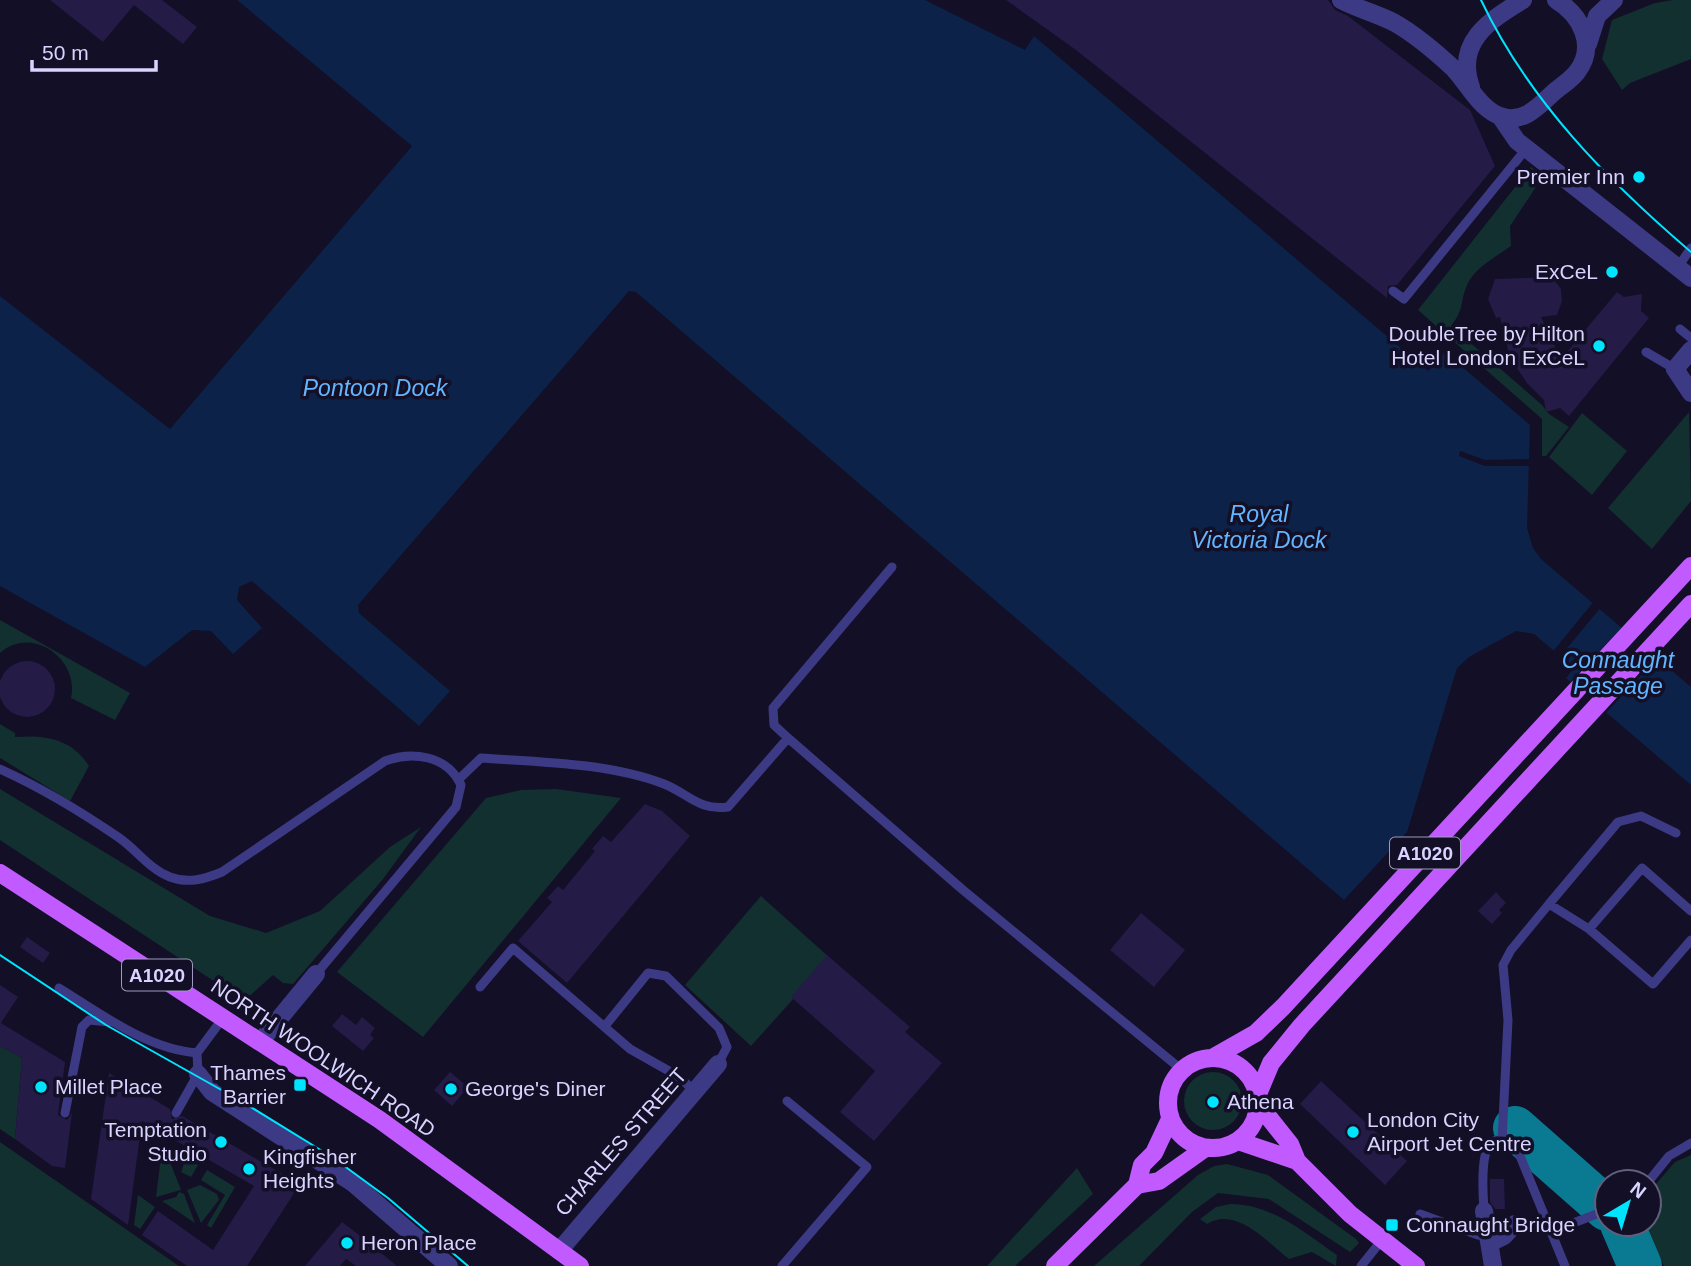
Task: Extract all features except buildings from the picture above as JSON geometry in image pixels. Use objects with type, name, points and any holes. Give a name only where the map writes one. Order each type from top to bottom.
[{"type":"main road","name":"A1020","points":[[1182,1070],[1196,1061],[1212,1058],[1256,1033],[1334,953],[1691,566]]},
{"type":"main road","name":"A1020","points":[[1238,1141],[1254,1124],[1266,1072],[1279,1050],[1691,604]]},
{"type":"main road","name":"NORTH WOOLWICH ROAD","points":[[0,873],[380,1120],[580,1266]]},
{"type":"main road","points":[[1212,1058],[1236,1064],[1246,1072],[1258,1099],[1290,1144],[1297,1161]]},
{"type":"main road","points":[[1055,1266],[1137,1185],[1142,1165],[1154,1153],[1170,1119],[1169,1093],[1182,1070]]},
{"type":"main road","points":[[1170,1119],[1178,1133],[1204,1149]]},
{"type":"main road","points":[[1137,1185],[1159,1181],[1204,1149],[1228,1146],[1238,1141],[1297,1161],[1382,1240],[1416,1266]]},
{"type":"street","points":[[1341,0],[1395,23],[1452,68],[1486,108],[1500,116],[1513,119],[1534,110],[1577,72],[1597,16],[1614,0]]},
{"type":"street","points":[[1472,90],[1465,69],[1467,54],[1478,34],[1504,7],[1523,0]]},
{"type":"street","points":[[1556,0],[1576,16],[1585,33],[1587,47]]},
{"type":"street","points":[[1526,149],[1524,138],[1534,110]]},
{"type":"street","points":[[1500,116],[1526,149],[1685,272]]},
{"type":"street","points":[[1691,350],[1675,369],[1691,393]]},
{"type":"street","points":[[260,1042],[316,974]]},
{"type":"street","name":"CHARLES STREET","points":[[559,1251],[718,1064]]},
{"type":"street","points":[[198,1074],[212,1092],[353,1183],[449,1266]]},
{"type":"street","points":[[1484,1211],[1493,1266]]},
{"type":"street","points":[[1489,1239],[1504,1236],[1515,1224]]},
{"type":"lane","points":[[1393,291],[1404,299],[1526,149]]},
{"type":"lane","points":[[1685,272],[1691,248]]},
{"type":"lane","points":[[1680,329],[1691,338]]},
{"type":"lane","points":[[1646,352],[1675,369]]},
{"type":"lane","points":[[892,567],[773,708],[774,724],[963,890],[1182,1070]]},
{"type":"lane","points":[[458,780],[481,758],[543,762],[604,770],[664,784],[712,809],[728,807],[788,738]]},
{"type":"lane","points":[[0,769],[121,839],[161,873],[186,881],[222,872],[366,772],[393,758],[412,754],[423,756],[443,766],[458,780],[460,799],[452,815],[316,974]]},
{"type":"lane","points":[[1502,1141],[1508,1020],[1503,965],[1511,950],[1618,822],[1641,816],[1676,833]]},
{"type":"lane","points":[[1589,929],[1642,869],[1691,911]]},
{"type":"lane","points":[[1549,904],[1589,929],[1653,984],[1691,940]]},
{"type":"lane","points":[[480,988],[513,948],[630,1049],[676,1075],[695,1091]]},
{"type":"lane","points":[[605,1026],[648,973],[667,976],[719,1028],[727,1047],[718,1064]]},
{"type":"lane","points":[[60,988],[115,1022],[173,1051],[197,1053]]},
{"type":"lane","points":[[176,1113],[198,1074],[197,1053],[223,1018]]},
{"type":"lane","points":[[65,1113],[82,1027],[89,1020],[115,1022]]},
{"type":"lane","points":[[782,1266],[867,1167],[787,1101]]},
{"type":"lane","points":[[1484,1211],[1483,1154],[1489,1145],[1502,1141],[1518,1151],[1565,1266]]},
{"type":"lane","points":[[1659,1168],[1669,1156],[1691,1143]]},
{"type":"lane","points":[[1420,1214],[1489,1239]]},
{"type":"lane","points":[[1515,1224],[1535,1223],[1550,1231],[1593,1215]]},
{"type":"lane","points":[[1361,1266],[1382,1240]]},
{"type":"green space","points":[[1691,0],[1691,59],[1630,83],[1622,90],[1602,59],[1612,20],[1655,3]]},
{"type":"green space","points":[[1531,167],[1541,174],[1538,184],[1510,226],[1511,246],[1477,271],[1469,281],[1459,314],[1451,326],[1549,414],[1569,427],[1546,456],[1542,456],[1542,419],[1418,310]]},
{"type":"green space","points":[[1689,412],[1691,501],[1652,549],[1608,508]]},
{"type":"green space","points":[[1582,413],[1627,451],[1592,495],[1549,457]]},
{"type":"green space","points":[[0,620],[130,693],[115,720],[71,698],[72,684],[68,671],[61,659],[51,650],[26,642],[13,645],[0,653]]},
{"type":"green space","points":[[0,724],[15,733],[15,737],[56,740],[74,749],[82,757],[89,766],[70,801],[0,758]]},
{"type":"green space","points":[[0,789],[210,916],[266,933],[320,911],[390,847],[421,827],[383,879],[293,984],[283,983],[273,975],[244,1001],[0,840]]},
{"type":"green space","points":[[556,789],[621,798],[423,1037],[337,972],[486,798],[521,790]]},
{"type":"green space","points":[[761,896],[830,958],[751,1046],[685,985]]},
{"type":"green space","points":[[0,1046],[22,1058],[15,1139],[0,1129]]},
{"type":"green space","points":[[1207,1072],[1219,1072],[1234,1080],[1242,1095],[1242,1107],[1234,1122],[1219,1130],[1207,1130],[1192,1122],[1184,1107],[1184,1095],[1192,1080]]},
{"type":"green space","points":[[0,1142],[179,1266],[0,1266]]},
{"type":"green space","points":[[163,1145],[198,1165],[191,1177],[181,1172],[184,1164],[163,1151]]},
{"type":"green space","points":[[1691,1155],[1691,1266],[1664,1266],[1651,1238],[1663,1238],[1663,1176],[1675,1162]]},
{"type":"green space","points":[[161,1157],[170,1162],[181,1190],[156,1197]]},
{"type":"green space","points":[[1227,1164],[1268,1175],[1359,1243],[1350,1252],[1269,1199],[1218,1193],[1192,1212],[1139,1266],[1094,1266],[1198,1175],[1214,1166]]},
{"type":"green space","points":[[1077,1168],[1093,1194],[1015,1266],[987,1266]]},
{"type":"green space","points":[[207,1170],[235,1187],[211,1228],[207,1225],[225,1195],[201,1180]]},
{"type":"green space","points":[[200,1185],[217,1194],[219,1200],[201,1223],[187,1190]]},
{"type":"green space","points":[[179,1192],[184,1194],[195,1223],[162,1201],[176,1197]]},
{"type":"green space","points":[[138,1195],[155,1207],[140,1229],[134,1225]]},
{"type":"green space","points":[[1230,1204],[1260,1209],[1286,1221],[1337,1255],[1336,1266],[1312,1252],[1289,1259],[1251,1228],[1229,1219],[1207,1224],[1200,1219],[1216,1207]]},
{"type":"water","name":"Royal Victoria Dock","points":[[237,0],[925,0],[1025,50],[1034,36],[1428,371],[1445,352],[1530,425],[1527,528],[1533,548],[1541,559],[1691,687],[1691,785],[1566,678],[1574,668],[1534,634],[1516,631],[1469,657],[1457,668],[1407,832],[1344,900],[636,292],[629,291],[358,605],[359,613],[450,691],[419,726],[252,581],[239,587],[237,600],[262,628],[233,654],[211,631],[192,630],[145,667],[0,586],[0,296],[170,429],[412,146]]},
{"type":"pier","points":[[1460,451],[1485,460],[1530,459],[1530,466],[1485,466],[1459,456]]},
{"type":"pier","points":[[1595,600],[1602,606],[1558,659],[1551,654]]},
{"type":"pier","points":[[1624,625],[1660,655],[1604,715],[1568,684]]},
{"type":"taxiway","points":[[1515,1128],[1593,1197]]},
{"type":"taxiway","points":[[1628,1238],[1640,1266]]},
{"type":"tram line","points":[[1481,0],[1522,72],[1572,137],[1660,225],[1691,252]]},
{"type":"tram line","points":[[0,955],[106,1025],[241,1101],[332,1157],[388,1198],[468,1266]]},
{"type":"place","name":"Premier Inn","points":[[1639,177]]},
{"type":"place","name":"ExCeL","points":[[1612,272]]},
{"type":"place","name":"DoubleTree by Hilton Hotel London ExCeL","points":[[1599,346]]},
{"type":"place","name":"Thames Barrier","points":[[300,1085]]},
{"type":"place","name":"Millet Place","points":[[41,1087]]},
{"type":"place","name":"George's Diner","points":[[451,1089]]},
{"type":"place","name":"Athena","points":[[1213,1102]]},
{"type":"place","name":"London City Airport Jet Centre","points":[[1353,1132]]},
{"type":"place","name":"Temptation Studio","points":[[221,1142]]},
{"type":"place","name":"Kingfisher Heights","points":[[249,1169]]},
{"type":"place","name":"Connaught Bridge","points":[[1392,1225]]},
{"type":"place","name":"Heron Place","points":[[347,1243]]},
{"type":"water label","name":"Pontoon Dock","points":[[375,388]]},
{"type":"water label","name":"Connaught Passage","points":[[1618,673]]}]
